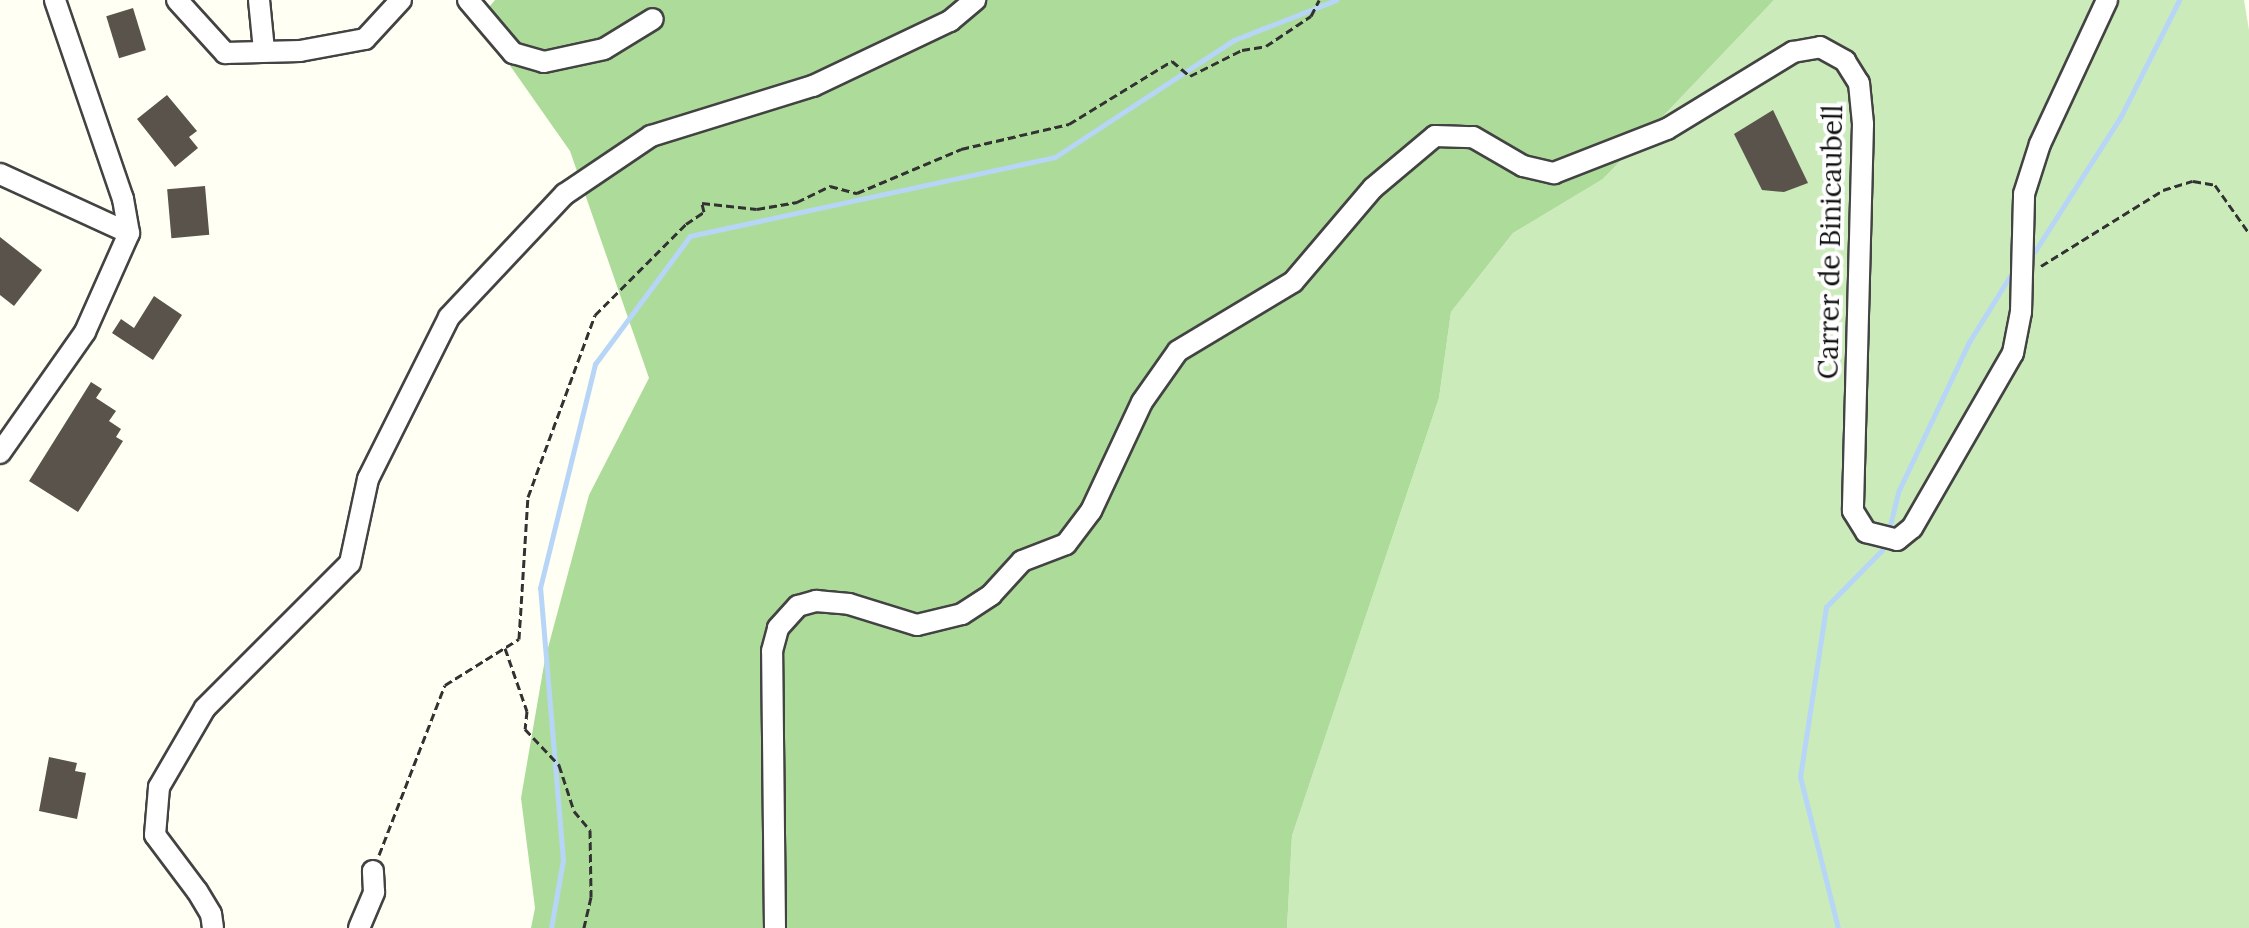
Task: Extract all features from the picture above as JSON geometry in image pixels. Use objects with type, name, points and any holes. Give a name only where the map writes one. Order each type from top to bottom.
[{"type":"street","points":[[0,453],[85,332],[129,233],[123,199],[55,0]]},
{"type":"street","points":[[177,0],[225,53],[300,51],[365,39],[401,0]]},
{"type":"street","points":[[259,0],[264,50]]},
{"type":"street","points":[[468,0],[513,53],[544,62],[604,49],[653,19]]},
{"type":"street","points":[[213,928],[211,914],[197,891],[155,835],[159,787],[205,708],[350,563],[368,479],[449,317],[565,194],[651,136],[813,86],[950,21],[975,0]]},
{"type":"street","name":"Carrer de Binicaubell","points":[[775,928],[772,651],[778,628],[798,606],[816,601],[849,604],[917,625],[962,614],[991,595],[1022,561],[1066,544],[1091,511],[1142,402],[1178,351],[1293,282],[1373,188],[1435,136],[1473,137],[1523,166],[1554,173],[1667,129],[1793,52],[1820,47],[1845,61],[1859,83],[1863,124],[1853,511],[1866,532],[1897,540],[1912,528],[2013,353],[2022,272],[2024,194],[2040,144],[2107,0]]},
{"type":"street","points":[[0,174],[129,233]]},
{"type":"street","points":[[359,928],[374,892],[373,871]]},
{"type":"path","points":[[373,871],[445,685],[519,639],[520,585],[528,497],[595,315],[686,224],[704,212],[702,203],[757,209],[797,202],[830,186],[857,193],[961,149],[1069,124],[1172,61],[1190,76],[1242,50],[1266,46],[1311,16],[1319,0]]},
{"type":"path","points":[[2022,272],[2037,268],[2163,190],[2193,181],[2215,185],[2249,233]]},
{"type":"path","points":[[505,648],[527,711],[525,729],[559,765],[574,811],[590,830],[591,897],[584,928]]},
{"type":"green space","points":[[495,0],[1774,0],[1603,179],[1513,233],[1451,312],[1439,398],[1292,836],[1287,928],[531,928],[535,908],[521,798],[545,659],[589,495],[649,378],[570,151],[478,20]]},
{"type":"green space","points":[[1774,0],[2244,0],[2249,30],[2249,928],[1287,928],[1292,836],[1439,398],[1451,312],[1513,233],[1603,179]]},
{"type":"building","points":[[133,8],[146,50],[119,58],[106,16]]},
{"type":"building","points":[[167,95],[197,131],[189,137],[198,148],[175,167],[137,119]]},
{"type":"building","points":[[1773,110],[1808,183],[1784,192],[1762,190],[1734,134]]},
{"type":"building","points":[[205,186],[209,235],[171,238],[167,189]]},
{"type":"building","points":[[0,237],[42,270],[14,306],[0,295]]},
{"type":"building","points":[[154,296],[182,315],[153,360],[112,333],[121,319],[134,328]]},
{"type":"building","points":[[91,382],[102,389],[96,398],[116,411],[109,421],[121,429],[116,437],[123,441],[78,512],[29,481]]},
{"type":"building","points":[[49,757],[77,763],[75,771],[86,773],[77,819],[39,811]]},
{"type":"waterway","points":[[551,928],[563,860],[540,588],[595,364],[690,236],[1055,157],[1234,40],[1336,0]]},
{"type":"waterway","points":[[2035,251],[2121,116],[2179,0]]},
{"type":"waterway","points":[[1890,525],[1899,490],[1969,342],[2010,276]]},
{"type":"waterway","points":[[1838,928],[1800,777],[1826,607],[1882,550]]}]
